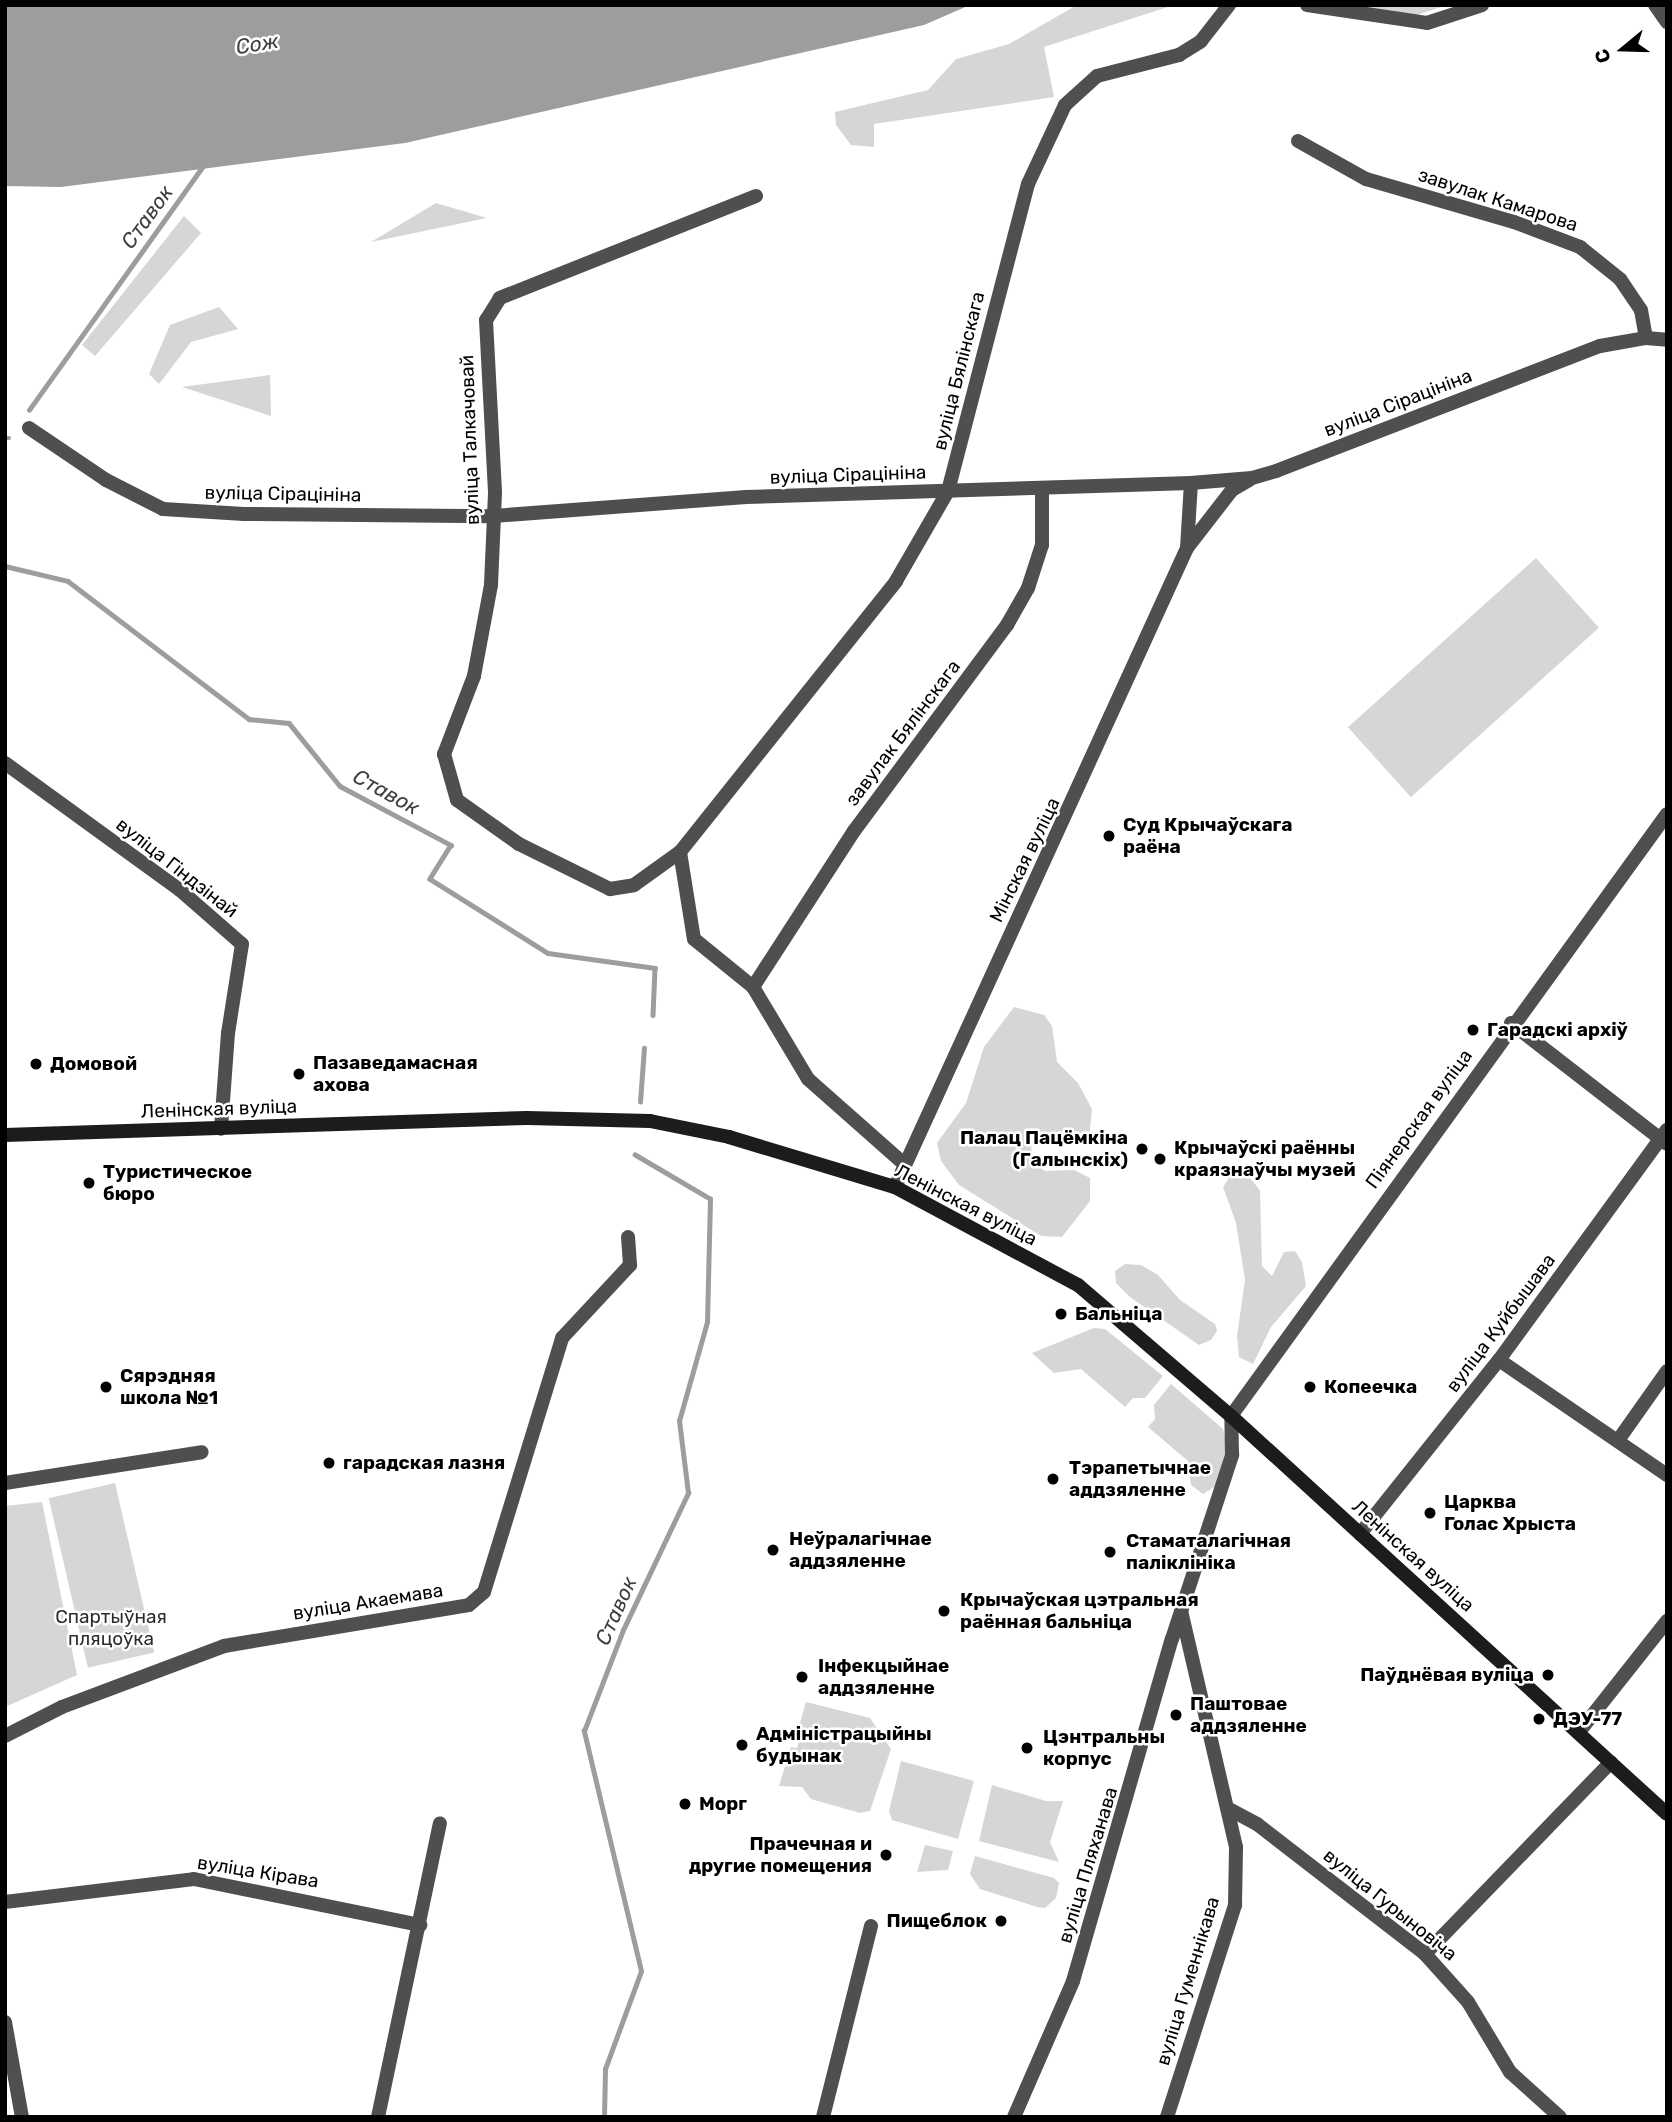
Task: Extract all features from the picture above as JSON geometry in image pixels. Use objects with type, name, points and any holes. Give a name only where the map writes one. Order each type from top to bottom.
[{"type":"main road","name":"Ленінская вуліца","points":[[5,1135],[527,1118],[650,1121],[729,1137],[895,1187],[1078,1285],[1231,1416],[1667,1814]]},
{"type":"street","name":"вуліца Бялінскага","points":[[610,889],[634,885],[680,852],[896,581],[948,491],[1028,184],[1065,105],[1097,76],[1180,55],[1201,41],[1229,5]]},
{"type":"street","points":[[1307,5],[1427,23],[1482,5]]},
{"type":"street","points":[[1655,5],[1667,22]]},
{"type":"street","name":"завулак Камарова","points":[[1298,141],[1366,179],[1514,222],[1580,247],[1620,279],[1641,310],[1646,338]]},
{"type":"street","name":"вуліца Талкачовай","points":[[610,889],[519,844],[457,800],[444,754],[474,676],[484,635],[494,516],[486,320],[500,298],[756,196]]},
{"type":"street","name":"вуліца Сірацініна","points":[[29,428],[106,480],[163,509],[244,514],[494,516],[746,498],[1191,483],[1252,478],[1600,346],[1646,338],[1667,340]]},
{"type":"street","name":"Мінская вуліца","points":[[895,1187],[1187,548],[1232,490],[1252,478]]},
{"type":"street","name":"Мінская вуліца","points":[[1187,548],[1191,483]]},
{"type":"street","name":"завулак Бялінскага","points":[[753,987],[854,831],[1007,625],[1028,588],[1042,545],[1042,488]]},
{"type":"street","name":"вуліца Гіндзінай","points":[[5,763],[180,890],[242,944],[228,1032],[221,1129]]},
{"type":"street","name":"Піянерская вуліца","points":[[1231,1416],[1511,1023],[1667,814]]},
{"type":"street","points":[[680,852],[694,939],[753,987],[808,1079],[904,1164]]},
{"type":"street","points":[[1511,1023],[1665,1137]]},
{"type":"street","name":"вуліца Куйбышава","points":[[1360,1534],[1499,1360],[1665,1137]]},
{"type":"street","name":"вуліца Акаемава","points":[[5,1736],[62,1707],[224,1646],[469,1605],[484,1592],[562,1338],[630,1265],[628,1237]]},
{"type":"street","points":[[1499,1360],[1619,1439],[1667,1475]]},
{"type":"street","points":[[1619,1439],[1667,1371]]},
{"type":"street","name":"вуліца Пляханава","points":[[1014,2117],[1073,1981],[1181,1609],[1233,1455],[1231,1416]]},
{"type":"street","points":[[5,1483],[202,1452]]},
{"type":"street","name":"вуліца Гуменнікава","points":[[1167,2117],[1235,1905],[1236,1847],[1181,1609]]},
{"type":"street","points":[[1579,1732],[1667,1621]]},
{"type":"street","points":[[1425,1954],[1611,1762]]},
{"type":"street","name":"вуліца Гурыновіча","points":[[1227,1808],[1257,1824],[1425,1954],[1468,2002],[1510,2072],[1560,2117]]},
{"type":"street","points":[[378,2117],[440,1824]]},
{"type":"street","name":"вуліца Кірава","points":[[5,1902],[194,1879],[420,1925]]},
{"type":"street","points":[[822,2117],[871,1926]]},
{"type":"street","points":[[5,2022],[22,2117]]},
{"type":"green space","points":[[1077,5],[1174,5],[1044,47],[1054,97],[874,124],[874,147],[851,145],[836,125],[835,112],[928,90],[956,59],[1009,44]]},
{"type":"green space","points":[[1357,5],[1447,5],[1417,15]]},
{"type":"green space","points":[[436,203],[487,218],[371,242]]},
{"type":"green space","points":[[184,216],[201,233],[95,356],[82,345]]},
{"type":"green space","points":[[219,307],[238,329],[191,342],[159,384],[149,374],[170,325]]},
{"type":"green space","points":[[270,375],[271,416],[182,387]]},
{"type":"green space","points":[[1536,558],[1599,628],[1411,797],[1348,727]]},
{"type":"green space","points":[[1014,1007],[1044,1015],[1052,1026],[1057,1062],[1078,1083],[1092,1109],[1089,1139],[1080,1144],[1054,1132],[1039,1134],[1031,1147],[1034,1163],[1045,1171],[1074,1170],[1090,1178],[1090,1201],[1062,1237],[1041,1236],[959,1185],[941,1161],[937,1143],[966,1103],[984,1047]]},
{"type":"green space","points":[[1245,1172],[1260,1190],[1262,1266],[1272,1276],[1284,1252],[1295,1251],[1302,1262],[1306,1286],[1271,1327],[1253,1364],[1239,1357],[1237,1336],[1245,1280],[1236,1223],[1223,1187],[1231,1175]]},
{"type":"green space","points":[[1125,1264],[1141,1265],[1158,1275],[1180,1300],[1215,1324],[1217,1331],[1211,1340],[1199,1345],[1130,1297],[1116,1283],[1115,1271]]},
{"type":"green space","points":[[1094,1328],[1105,1329],[1163,1376],[1145,1398],[1133,1398],[1125,1407],[1081,1369],[1054,1373],[1032,1353]]},
{"type":"green space","points":[[1171,1384],[1223,1429],[1228,1449],[1216,1486],[1203,1494],[1191,1485],[1188,1461],[1148,1427],[1155,1419],[1154,1405]]},
{"type":"green space","name":"Спартыўная пляцоўка","points":[[115,1483],[154,1653],[88,1668],[49,1498]]},
{"type":"green space","points":[[42,1502],[77,1675],[5,1707],[5,1506]]},
{"type":"green space","points":[[806,1702],[870,1718],[891,1749],[870,1811],[860,1813],[811,1799],[802,1787],[779,1786],[791,1747],[797,1748],[799,1741],[795,1740]]},
{"type":"green space","points":[[901,1761],[974,1781],[958,1839],[892,1820],[889,1811]]},
{"type":"green space","points":[[992,1785],[1046,1801],[1063,1801],[1050,1842],[1059,1862],[979,1841]]},
{"type":"green space","points":[[925,1845],[953,1851],[948,1870],[917,1872]]},
{"type":"green space","points":[[975,1856],[1054,1878],[1059,1883],[1056,1898],[1045,1908],[980,1889],[970,1874]]},
{"type":"water","name":"Сож","points":[[5,5],[970,5],[924,25],[405,143],[61,187],[5,186]]},
{"type":"waterway","name":"Ставок","points":[[29,410],[203,166]]},
{"type":"waterway","name":"Ставок","points":[[5,566],[68,581],[249,719],[289,723],[340,786],[451,845],[430,879],[548,953],[655,968],[653,1015]]},
{"type":"waterway","name":"Ставок","points":[[640,1102],[644,1048]]},
{"type":"waterway","name":"Ставок","points":[[604,2117],[605,2069],[641,1971],[584,1731],[623,1630],[688,1493],[679,1421],[707,1322],[710,1199],[635,1155]]},
{"type":"place","name":"Суд Крычаўскага раёна","points":[[1109,836]]},
{"type":"place","name":"Гарадскі архіў","points":[[1473,1030]]},
{"type":"place","name":"Домовой","points":[[36,1064]]},
{"type":"place","name":"Пазаведамасная ахова","points":[[299,1074]]},
{"type":"place","name":"Палац Пацёмкіна (Галынскіх)","points":[[1142,1149]]},
{"type":"place","name":"Крычаўскі раённы краязнаўчы музей","points":[[1160,1159]]},
{"type":"place","name":"Туристическое бюро","points":[[89,1183]]},
{"type":"place","name":"Бальніца","points":[[1061,1314]]},
{"type":"place","name":"Сярэдняя школа №1","points":[[106,1387]]},
{"type":"place","name":"Копеечка","points":[[1310,1387]]},
{"type":"place","name":"гарадская лазня","points":[[329,1463]]},
{"type":"place","name":"Тэрапетычнае аддзяленне","points":[[1053,1479]]},
{"type":"place","name":"Царква Голас Хрыста","points":[[1430,1513]]},
{"type":"place","name":"Неўралагічнае аддзяленне","points":[[773,1550]]},
{"type":"place","name":"Стаматалагічная паліклініка","points":[[1110,1552]]},
{"type":"place","name":"Крычаўская цэтральная раённая бальніца","points":[[944,1611]]},
{"type":"place","name":"Паўднёвая вуліца","points":[[1548,1675]]},
{"type":"place","name":"Інфекцыйнае аддзяленне","points":[[802,1677]]},
{"type":"place","name":"Паштовае аддзяленне","points":[[1176,1715]]},
{"type":"place","name":"ДЭУ-77","points":[[1539,1719]]},
{"type":"place","name":"Адміністрацыйны будынак","points":[[742,1745]]},
{"type":"place","name":"Цэнтральны корпус","points":[[1027,1748]]},
{"type":"place","name":"Морг","points":[[685,1804]]},
{"type":"place","name":"Прачечная и другие помещения","points":[[886,1855]]},
{"type":"place","name":"Пищеблок","points":[[1001,1921]]}]
